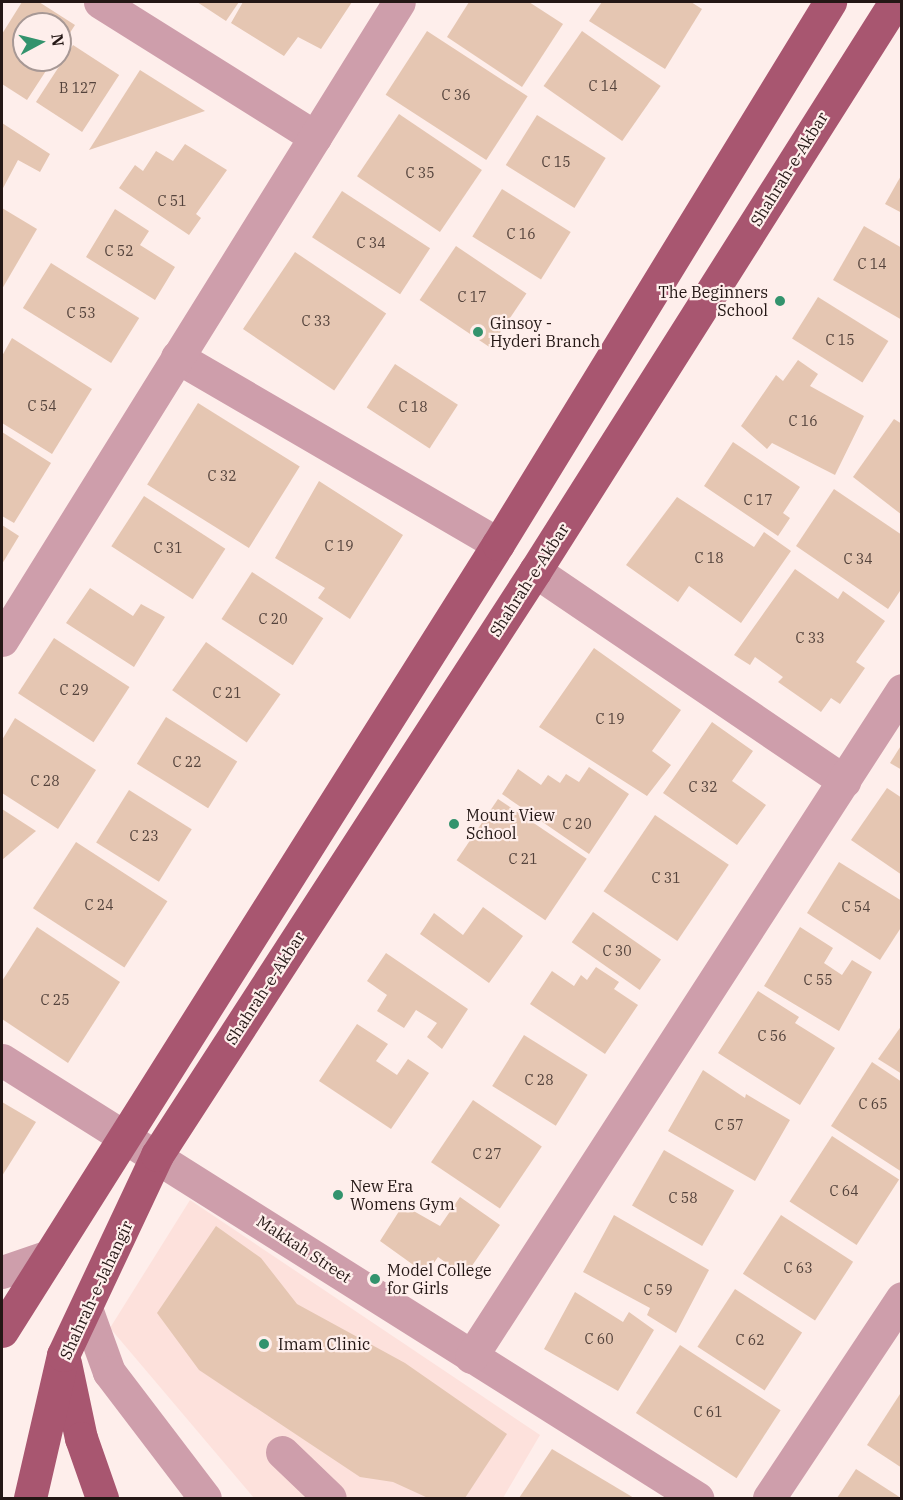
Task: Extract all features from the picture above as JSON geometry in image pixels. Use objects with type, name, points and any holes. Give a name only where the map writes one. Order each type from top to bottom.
[{"type":"main road","points":[[4,1324],[498,544],[830,2]]},
{"type":"main road","name":"Shahrah-e-Akbar","points":[[157,1155],[535,571],[895,2]]},
{"type":"main road","name":"Shahrah-e-Jahangir","points":[[30,1498],[63,1355],[87,1311],[157,1155]]},
{"type":"main road","points":[[63,1355],[81,1438],[102,1498]]},
{"type":"street","points":[[100,2],[315,137]]},
{"type":"street","points":[[2,640],[399,2]]},
{"type":"street","points":[[177,357],[498,544]]},
{"type":"street","points":[[535,571],[844,781]]},
{"type":"street","points":[[471,1357],[902,690]]},
{"type":"street","name":"Makkah Street","points":[[2,1059],[697,1498]]},
{"type":"street","points":[[2,1272],[49,1256]]},
{"type":"street","points":[[769,1498],[902,1298]]},
{"type":"street","points":[[87,1311],[110,1372],[206,1498]]},
{"type":"street","points":[[282,1452],[330,1498]]},
{"type":"shaded area","name":"Imam Clinic","points":[[190,1200],[540,1435],[503,1498],[254,1498],[110,1328]]},
{"type":"building","points":[[22,2],[39,2],[55,12],[16,12]]},
{"type":"building","points":[[197,2],[239,2],[226,21]]},
{"type":"building","points":[[243,2],[352,2],[321,49],[298,37],[284,56],[231,23]]},
{"type":"building","points":[[469,2],[529,2],[563,24],[522,87],[447,37]]},
{"type":"building","points":[[602,2],[691,2],[702,9],[665,69],[589,21]]},
{"type":"building","points":[[12,18],[12,72],[45,72],[27,100],[2,84],[2,34]]},
{"type":"building","points":[[427,31],[528,96],[486,160],[386,95]]},
{"type":"building","points":[[582,31],[661,86],[622,141],[544,86]]},
{"type":"building","points":[[73,45],[119,75],[82,132],[36,102],[55,72],[72,72]]},
{"type":"building","points":[[140,70],[205,111],[89,150]]},
{"type":"building","points":[[399,114],[482,170],[440,232],[357,176]]},
{"type":"building","points":[[537,115],[606,158],[574,208],[506,165]]},
{"type":"building","points":[[2,123],[50,154],[40,172],[18,160],[2,190]]},
{"type":"building","points":[[185,144],[227,170],[196,214],[201,218],[189,235],[119,188],[135,165],[143,171],[156,151],[173,161]]},
{"type":"building","points":[[902,174],[902,213],[885,204]]},
{"type":"building","points":[[502,189],[571,232],[541,279],[472,236]]},
{"type":"building","points":[[342,191],[430,248],[400,294],[312,237]]},
{"type":"building","points":[[2,208],[37,229],[2,289]]},
{"type":"building","points":[[115,209],[149,231],[140,245],[175,267],[155,300],[86,257]]},
{"type":"building","points":[[864,226],[902,248],[902,320],[833,280]]},
{"type":"building","points":[[456,246],[526,294],[490,347],[420,300]]},
{"type":"building","points":[[295,252],[386,314],[334,391],[243,329]]},
{"type":"building","points":[[51,263],[139,318],[111,363],[23,308]]},
{"type":"building","points":[[818,297],[888,341],[862,383],[792,339]]},
{"type":"building","points":[[12,338],[92,389],[52,454],[2,423],[2,356]]},
{"type":"building","points":[[798,360],[818,374],[810,386],[864,416],[835,475],[772,443],[767,449],[741,426],[776,375],[783,381]]},
{"type":"building","points":[[395,364],[458,405],[430,448],[367,408]]},
{"type":"building","points":[[198,403],[300,467],[249,548],[147,484]]},
{"type":"building","points":[[894,419],[902,424],[902,515],[853,477]]},
{"type":"building","points":[[2,432],[51,463],[14,523],[2,516]]},
{"type":"building","points":[[733,442],[800,487],[783,513],[790,518],[778,536],[704,486]]},
{"type":"building","points":[[319,481],[403,535],[350,619],[318,598],[325,588],[275,558]]},
{"type":"building","points":[[834,489],[902,535],[902,588],[888,609],[796,546]]},
{"type":"building","points":[[144,496],[225,549],[193,599],[111,546]]},
{"type":"building","points":[[677,497],[754,547],[764,532],[791,551],[741,623],[689,586],[678,602],[626,565]]},
{"type":"building","points":[[2,525],[19,536],[2,564]]},
{"type":"building","points":[[795,569],[838,599],[843,591],[885,621],[856,662],[865,668],[840,704],[831,698],[821,712],[778,682],[783,677],[755,657],[750,665],[734,655]]},
{"type":"building","points":[[252,572],[323,618],[293,665],[222,619]]},
{"type":"building","points":[[90,588],[133,616],[141,604],[165,617],[134,667],[66,623]]},
{"type":"building","points":[[54,638],[129,687],[94,742],[18,693]]},
{"type":"building","points":[[206,642],[281,694],[247,743],[172,690]]},
{"type":"building","points":[[594,648],[681,710],[652,751],[671,765],[647,796],[539,727]]},
{"type":"building","points":[[166,717],[237,762],[208,808],[137,764]]},
{"type":"building","points":[[15,718],[96,770],[58,829],[2,793],[2,740]]},
{"type":"building","points":[[712,722],[753,751],[732,781],[766,805],[737,845],[663,793]]},
{"type":"building","points":[[902,744],[902,770],[890,763]]},
{"type":"building","points":[[589,767],[629,794],[589,854],[502,794],[518,769],[541,785],[548,775],[560,783],[566,774],[579,782]]},
{"type":"building","points":[[887,788],[902,798],[902,875],[851,840]]},
{"type":"building","points":[[129,790],[192,829],[159,882],[96,843]]},
{"type":"building","points":[[498,799],[587,859],[545,920],[457,860]]},
{"type":"building","points":[[2,809],[36,831],[2,860]]},
{"type":"building","points":[[655,815],[729,865],[677,941],[604,891]]},
{"type":"building","points":[[76,842],[167,901],[124,968],[33,908]]},
{"type":"building","points":[[839,862],[902,901],[902,926],[880,960],[807,913]]},
{"type":"building","points":[[483,907],[523,936],[489,983],[420,934],[434,913],[463,935]]},
{"type":"building","points":[[593,912],[661,960],[640,990],[572,942]]},
{"type":"building","points":[[37,927],[120,982],[68,1063],[2,1019],[2,981]]},
{"type":"building","points":[[800,927],[833,948],[824,963],[842,975],[852,960],[872,972],[839,1031],[764,986]]},
{"type":"building","points":[[386,953],[468,1009],[442,1049],[427,1037],[437,1023],[416,1010],[404,1028],[377,1011],[387,995],[367,981]]},
{"type":"building","points":[[596,967],[619,982],[614,989],[638,1005],[605,1054],[530,1004],[552,971],[574,986],[581,975],[587,980]]},
{"type":"building","points":[[758,991],[799,1017],[795,1023],[835,1048],[800,1105],[718,1053]]},
{"type":"building","points":[[357,1024],[388,1044],[376,1061],[397,1075],[408,1059],[429,1073],[391,1129],[319,1081]]},
{"type":"building","points":[[902,1025],[902,1074],[878,1059]]},
{"type":"building","points":[[524,1035],[588,1075],[556,1126],[492,1086]]},
{"type":"building","points":[[872,1062],[902,1082],[902,1172],[831,1126]]},
{"type":"building","points":[[703,1070],[745,1098],[746,1094],[790,1120],[755,1181],[668,1131]]},
{"type":"building","points":[[473,1100],[542,1146],[500,1209],[431,1162]]},
{"type":"building","points":[[2,1102],[36,1122],[2,1176]]},
{"type":"building","points":[[832,1136],[899,1180],[857,1245],[790,1201]]},
{"type":"building","points":[[664,1150],[734,1190],[702,1246],[632,1205]]},
{"type":"building","points":[[460,1197],[500,1225],[465,1276],[438,1257],[426,1274],[380,1241],[403,1205],[440,1226]]},
{"type":"building","points":[[614,1215],[709,1270],[676,1333],[647,1315],[650,1308],[583,1272]]},
{"type":"building","points":[[781,1215],[853,1262],[815,1321],[743,1274]]},
{"type":"building","points":[[216,1226],[261,1258],[297,1304],[405,1363],[507,1434],[465,1498],[428,1498],[393,1482],[360,1477],[199,1370],[157,1313]]},
{"type":"building","points":[[735,1289],[802,1333],[765,1390],[697,1347]]},
{"type":"building","points":[[575,1292],[623,1322],[629,1312],[654,1330],[618,1391],[544,1349]]},
{"type":"building","points":[[680,1345],[781,1410],[737,1478],[636,1413]]},
{"type":"building","points":[[900,1394],[902,1396],[902,1468],[867,1445]]},
{"type":"building","points":[[552,1449],[634,1498],[519,1498]]},
{"type":"building","points":[[856,1469],[901,1498],[837,1498]]},
{"type":"place","name":"The Beginners School","points":[[780,301]]},
{"type":"place","name":"Ginsoy - Hyderi Branch","points":[[478,332]]},
{"type":"place","name":"Mount View School","points":[[454,824]]},
{"type":"place","name":"New Era Womens Gym","points":[[338,1195]]},
{"type":"place","name":"Model College for Girls","points":[[375,1279]]},
{"type":"place","name":"Imam Clinic","points":[[264,1344]]}]
